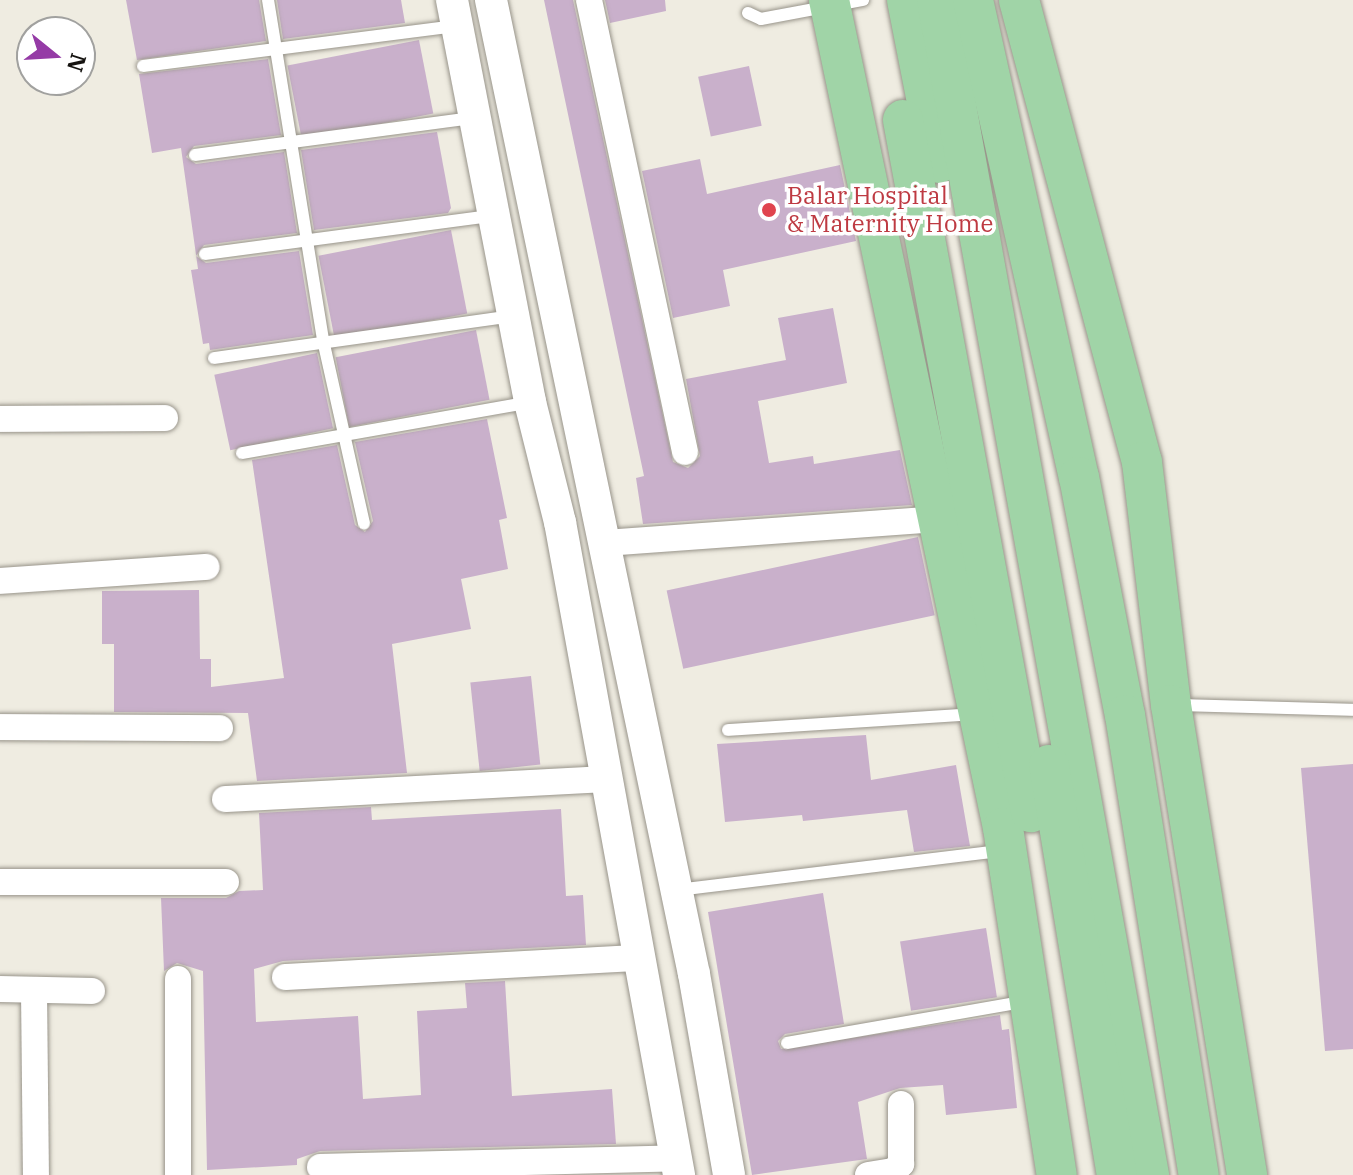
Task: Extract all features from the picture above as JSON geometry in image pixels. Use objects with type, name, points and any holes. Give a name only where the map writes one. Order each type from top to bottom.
[{"type":"main road","points":[[880,0],[1012,693],[1090,1175]]},
{"type":"main road","points":[[907,0],[1010,527],[1117,1175]]},
{"type":"main road","points":[[937,0],[1149,1175]]},
{"type":"main road","points":[[973,0],[1079,477],[1125,715],[1199,1175]]},
{"type":"main road","points":[[1019,0],[1142,462],[1171,705],[1247,1175]]},
{"type":"main road","points":[[841,3],[1007,850],[1057,1175]]},
{"type":"street","points":[[491,0],[676,890],[729,1175]]},
{"type":"street","points":[[589,0],[685,452]]},
{"type":"street","points":[[320,1167],[678,1166],[560,522],[530,402],[516,316],[455,13]]},
{"type":"street","points":[[0,419],[165,418]]},
{"type":"street","points":[[604,543],[941,519]]},
{"type":"street","points":[[0,581],[207,567]]},
{"type":"street","points":[[0,727],[220,728]]},
{"type":"street","points":[[225,799],[607,779]]},
{"type":"street","points":[[0,882],[226,882]]},
{"type":"street","points":[[285,977],[640,958]]},
{"type":"street","points":[[178,979],[178,1175]]},
{"type":"street","points":[[0,989],[92,991]]},
{"type":"street","points":[[34,990],[36,1175]]},
{"type":"street","points":[[868,1175],[893,1171],[901,1164],[901,1104]]},
{"type":"lane","points":[[268,0],[289,144],[310,242],[323,340],[364,523]]},
{"type":"lane","points":[[748,13],[761,19],[841,3]]},
{"type":"lane","points":[[143,66],[274,47],[455,13]]},
{"type":"lane","points":[[195,155],[474,118]]},
{"type":"lane","points":[[205,254],[494,216]]},
{"type":"lane","points":[[214,358],[323,340],[516,316]]},
{"type":"lane","points":[[242,453],[347,437],[530,402]]},
{"type":"lane","points":[[1171,705],[1353,710]]},
{"type":"lane","points":[[728,730],[980,714]]},
{"type":"lane","points":[[676,890],[1007,850]]},
{"type":"lane","points":[[787,1043],[1030,1000]]},
{"type":"building","points":[[126,0],[259,0],[266,41],[137,60]]},
{"type":"building","points":[[277,0],[401,0],[405,23],[283,39]]},
{"type":"building","points":[[544,0],[573,0],[673,462],[688,468],[700,456],[686,379],[786,360],[778,318],[833,308],[847,383],[758,401],[769,463],[813,456],[814,464],[900,450],[912,505],[643,524],[636,478],[644,476]]},
{"type":"building","points":[[605,0],[665,0],[666,11],[610,23]]},
{"type":"building","points":[[419,40],[433,114],[302,139],[287,66]]},
{"type":"building","points":[[268,59],[281,135],[194,146],[186,157],[196,164],[284,152],[297,233],[204,245],[196,256],[181,148],[152,153],[139,74]]},
{"type":"building","points":[[749,66],[762,126],[711,136],[698,77]]},
{"type":"building","points":[[437,132],[451,208],[448,213],[314,230],[301,150]]},
{"type":"building","points":[[700,159],[707,194],[840,165],[856,241],[723,270],[730,306],[673,318],[642,171]]},
{"type":"building","points":[[451,230],[467,313],[335,339],[318,256]]},
{"type":"building","points":[[299,251],[313,335],[210,350],[209,343],[203,344],[191,270],[198,269],[196,256],[206,263]]},
{"type":"building","points":[[476,330],[490,400],[349,427],[336,357]]},
{"type":"building","points":[[317,353],[333,428],[230,450],[214,375]]},
{"type":"building","points":[[487,419],[507,518],[499,520],[508,569],[461,579],[471,629],[392,644],[407,773],[257,781],[248,713],[114,712],[114,644],[102,644],[102,591],[199,590],[200,659],[211,659],[211,687],[284,678],[252,460],[337,445],[355,525],[365,532],[373,521],[355,442]]},
{"type":"building","points":[[918,537],[935,615],[683,669],[667,590]]},
{"type":"building","points":[[531,676],[540,765],[480,771],[470,682]]},
{"type":"building","points":[[866,735],[871,780],[956,765],[970,846],[914,852],[907,810],[803,821],[802,815],[725,822],[717,744]]},
{"type":"building","points":[[1353,764],[1353,1049],[1325,1051],[1301,768]]},
{"type":"building","points":[[371,807],[372,820],[561,809],[566,896],[583,895],[586,945],[283,961],[254,969],[256,1022],[358,1016],[363,1099],[421,1095],[417,1011],[467,1008],[465,983],[505,981],[512,1096],[612,1089],[616,1144],[320,1151],[297,1159],[297,1165],[207,1170],[203,971],[177,963],[164,971],[161,898],[226,898],[239,891],[263,890],[259,813]]},
{"type":"building","points":[[823,893],[844,1024],[785,1034],[778,1041],[781,1049],[1000,1015],[1002,1030],[1009,1029],[1017,1108],[946,1115],[943,1085],[900,1088],[858,1102],[867,1159],[752,1175],[708,912]]},
{"type":"building","points":[[986,928],[997,997],[911,1011],[900,942]]},
{"type":"place","name":"Balar Hospital & Maternity Home","points":[[769,210]]}]
